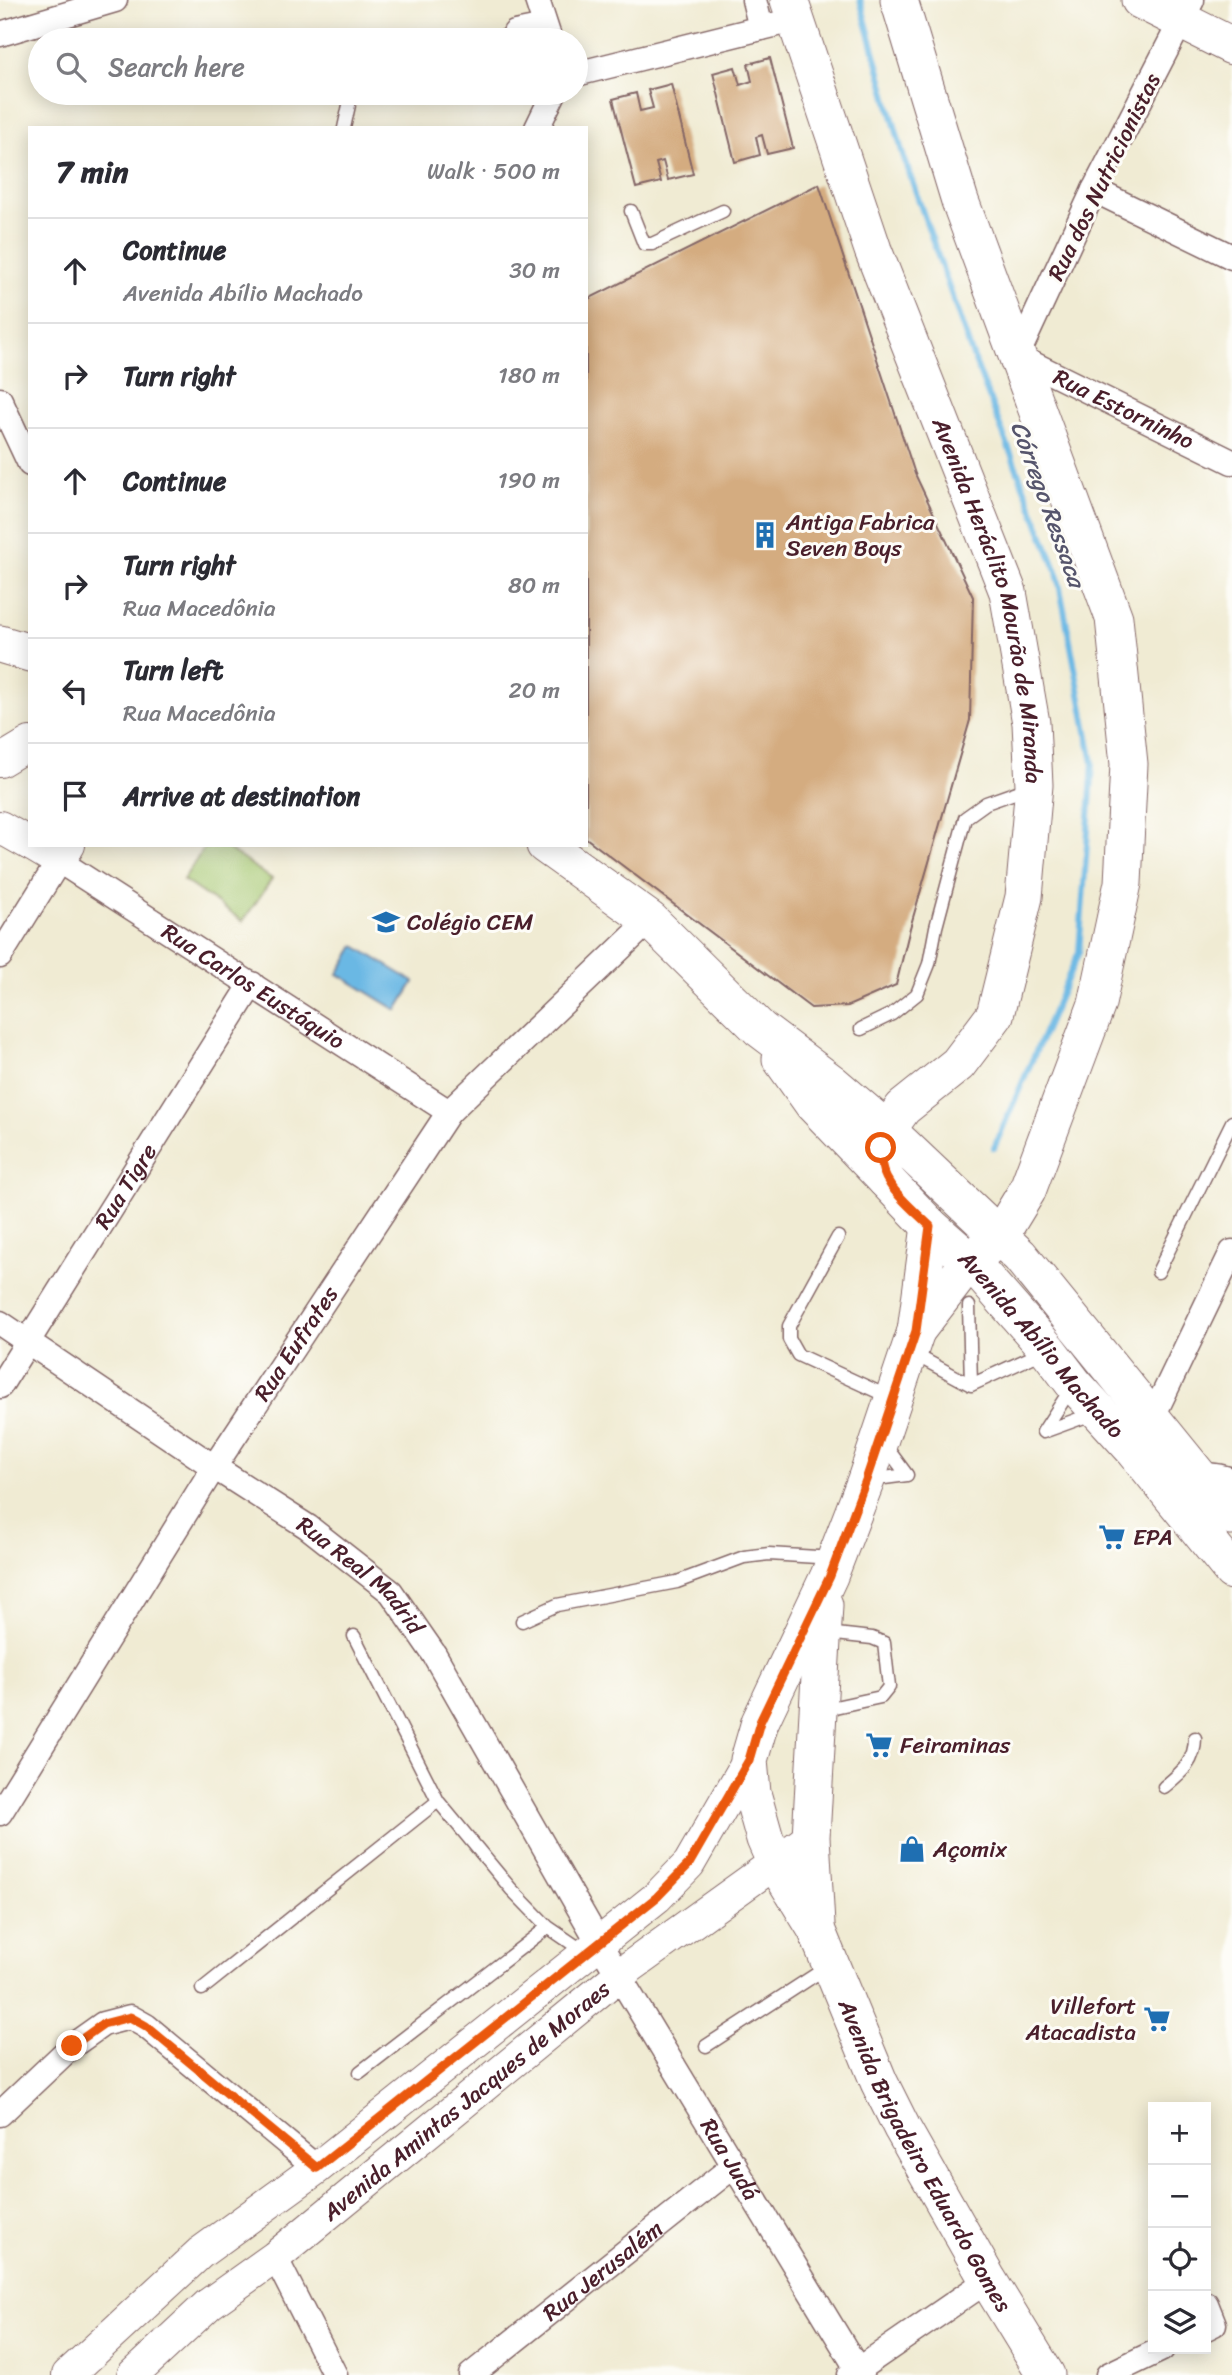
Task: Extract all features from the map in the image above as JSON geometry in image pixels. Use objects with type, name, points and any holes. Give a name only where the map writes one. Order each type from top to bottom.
[{"type":"main road","points":[[899,0],[960,201],[1114,618],[1129,764],[1123,883],[1097,1004],[1027,1191],[1010,1246],[970,1261]]},
{"type":"main road","points":[[1140,0],[1187,11],[1232,46]]},
{"type":"main road","name":"Avenida Heráclito Mourão de Miranda","points":[[781,16],[1008,592],[1031,723],[1034,785],[1024,897],[995,1015],[958,1064],[903,1108],[887,1130],[879,1161],[886,1180]]},
{"type":"main road","points":[[0,644],[28,652]]},
{"type":"main road","name":"Avenida Abílio Machado","points":[[548,847],[650,920],[760,1029],[832,1083],[887,1130],[1010,1246],[1143,1435]]},
{"type":"main road","name":"Avenida Abílio Machado","points":[[760,1029],[813,1104],[930,1226],[970,1261],[1099,1412],[1143,1435],[1201,1484],[1232,1517]]},
{"type":"main road","name":"Avenida Brigadeiro Eduardo Gomes","points":[[930,1226],[912,1341],[866,1480],[831,1571],[760,1722],[749,1760],[751,1793],[756,1814],[776,1864],[816,1929],[879,2082],[902,2128],[988,2280],[1046,2375]]},
{"type":"main road","name":"Avenida Brigadeiro Eduardo Gomes","points":[[912,1341],[970,1261]]},
{"type":"main road","points":[[912,1341],[944,1314],[969,1306],[1012,1309]]},
{"type":"main road","name":"Avenida Abílio Machado","points":[[1201,1484],[1232,1571]]},
{"type":"main road","name":"Avenida Brigadeiro Eduardo Gomes","points":[[816,1929],[811,1837],[821,1632],[831,1571]]},
{"type":"main road","points":[[760,1722],[791,1727],[802,1734],[815,1750]]},
{"type":"street","points":[[0,34],[115,0]]},
{"type":"street","points":[[537,0],[546,28]]},
{"type":"street","points":[[754,0],[781,16]]},
{"type":"street","name":"Rua dos Nutricionistas","points":[[1017,356],[1094,190],[1187,11]]},
{"type":"street","points":[[588,71],[781,16]]},
{"type":"street","points":[[538,126],[548,105]]},
{"type":"street","points":[[1094,190],[1232,257]]},
{"type":"street","name":"Rua Estorninho","points":[[1017,356],[1232,462]]},
{"type":"street","points":[[0,400],[28,460]]},
{"type":"street","points":[[0,761],[28,744]]},
{"type":"street","points":[[0,827],[28,840]]},
{"type":"street","points":[[0,956],[48,849]]},
{"type":"street","name":"Rua Carlos Eustáquio","points":[[48,849],[449,1112]]},
{"type":"street","name":"Rua Eufrates","points":[[0,1813],[214,1467],[449,1112],[650,920]]},
{"type":"street","name":"Rua Tigre","points":[[0,1386],[252,984]]},
{"type":"street","points":[[1143,1435],[1228,1267]]},
{"type":"street","name":"Rua Real Madrid","points":[[0,1323],[308,1527],[391,1592],[434,1654],[592,1948]]},
{"type":"street","name":"Avenida Amintas Jacques de Moraes","points":[[68,2375],[200,2253],[317,2168],[657,1897],[689,1864],[749,1760]]},
{"type":"street","name":"Avenida Amintas Jacques de Moraes","points":[[133,2375],[209,2304],[275,2257],[619,1975],[811,1837]]},
{"type":"street","name":"Rua Judá","points":[[592,1948],[619,1975],[735,2165],[856,2373]]},
{"type":"street","points":[[0,2114],[72,2046],[103,2024],[130,2017],[146,2026],[317,2168],[301,2197],[279,2214],[271,2224],[268,2234],[275,2257],[335,2375]]},
{"type":"street","name":"Rua Jerusalém","points":[[471,2375],[735,2165]]},
{"type":"street","points":[[856,2373],[988,2280]]},
{"type":"street","points":[[1108,2375],[1152,2354]]},
{"type":"lane","points":[[344,126],[349,105]]},
{"type":"lane","points":[[631,211],[644,244],[652,244],[723,211]]},
{"type":"lane","points":[[860,1029],[891,1014],[917,994],[929,964],[965,818],[986,803],[1034,785]]},
{"type":"lane","points":[[1158,1272],[1232,1122]]},
{"type":"lane","points":[[838,1237],[789,1326],[789,1339],[798,1355],[892,1399]]},
{"type":"lane","points":[[969,1306],[971,1385]]},
{"type":"lane","points":[[912,1341],[971,1385]]},
{"type":"lane","points":[[971,1385],[1048,1350]]},
{"type":"lane","points":[[1074,1384],[1043,1432],[1099,1412]]},
{"type":"lane","points":[[522,1621],[557,1605],[677,1582],[744,1557],[769,1554],[831,1571]]},
{"type":"lane","points":[[817,1711],[881,1697],[889,1687],[884,1643],[872,1638],[821,1632]]},
{"type":"lane","points":[[354,1636],[438,1801],[511,1889],[548,1927],[592,1948]]},
{"type":"lane","points":[[1164,1787],[1184,1770],[1195,1753],[1195,1738]]},
{"type":"lane","points":[[202,1989],[438,1801]]},
{"type":"lane","points":[[360,2072],[548,1927]]},
{"type":"lane","points":[[706,2046],[831,1965]]},
{"type":"green space","points":[[205,847],[225,847],[272,879],[243,921],[183,880]]},
{"type":"water","points":[[355,946],[414,982],[397,1010],[338,974]]},
{"type":"building","points":[[770,58],[793,148],[767,154],[762,135],[756,137],[760,155],[735,162],[713,73],[735,67],[740,85],[752,81],[748,64]]},
{"type":"building","points":[[671,84],[693,174],[668,180],[663,161],[656,163],[661,182],[636,188],[613,99],[636,93],[640,111],[653,108],[648,90]]},
{"type":"building","name":"Antiga Fabrica Seven Boys","points":[[819,184],[915,474],[973,597],[970,720],[896,985],[848,1006],[811,1008],[588,840],[588,299]]},
{"type":"waterway","name":"Córrego Ressaca","points":[[860,0],[903,155],[971,351],[1057,572],[1093,763],[1079,952],[994,1148]]},
{"type":"place","name":"Antiga Fabrica Seven Boys","points":[[765,535]]},
{"type":"place","name":"Colégio CEM","points":[[386,922]]},
{"type":"place","name":"EPA","points":[[1112,1537]]},
{"type":"place","name":"Feiraminas","points":[[879,1745]]},
{"type":"place","name":"Açomix","points":[[912,1849]]},
{"type":"place","name":"Villefort Atacadista","points":[[1157,2019]]},
{"type":"route","points":[[72,2046],[103,2024],[117,2018],[130,2017],[146,2026],[317,2168],[657,1897],[689,1864],[749,1760],[760,1722],[830,1576],[866,1480],[916,1331],[930,1226],[886,1180],[879,1161],[881,1148]]}]
